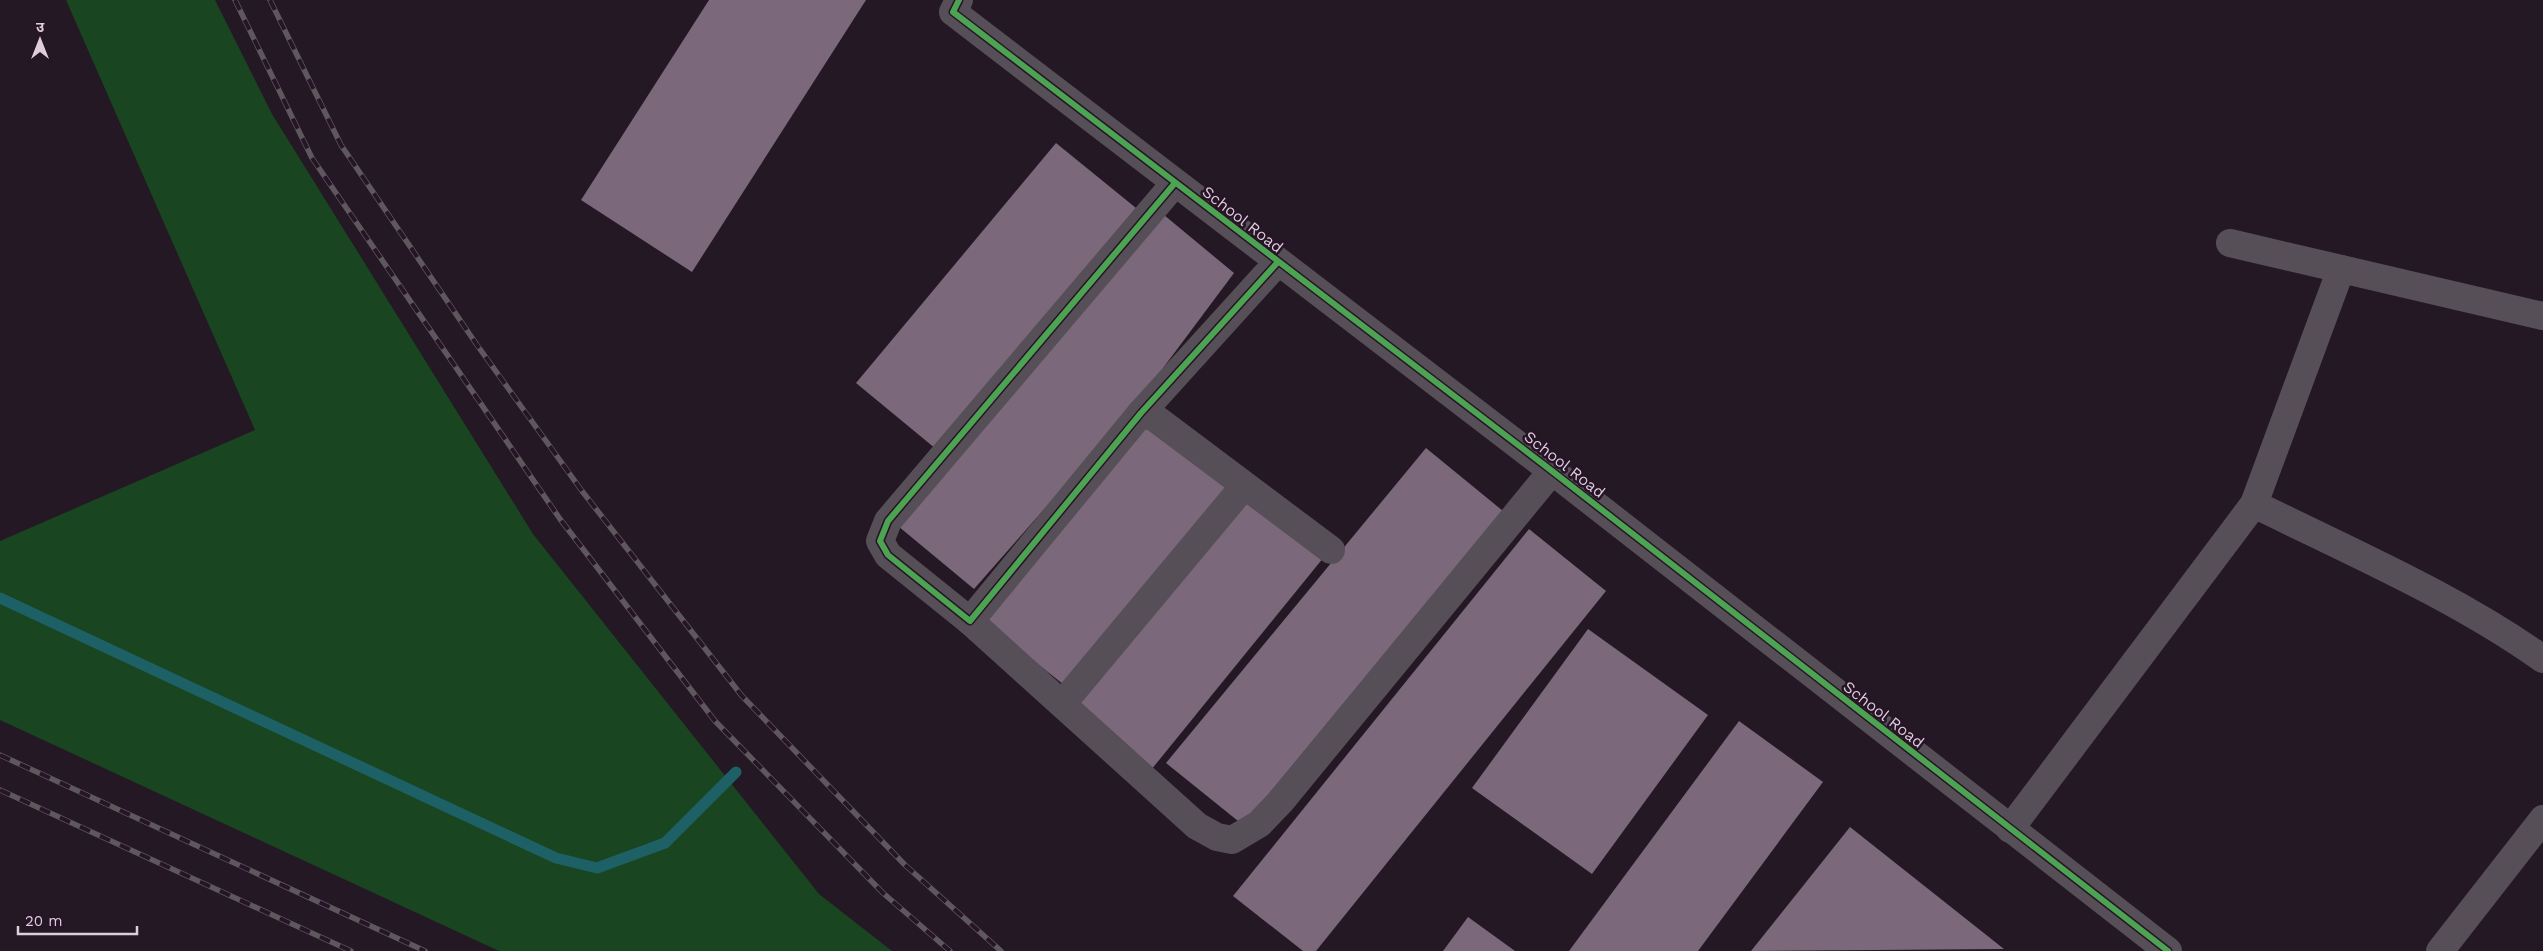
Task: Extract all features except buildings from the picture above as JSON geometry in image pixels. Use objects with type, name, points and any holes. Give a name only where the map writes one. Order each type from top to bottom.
[{"type":"street","name":"School Road","points":[[959,0],[953,12],[1277,263],[1552,471],[2168,951]]},
{"type":"street","points":[[1175,183],[888,521],[880,542],[888,555],[970,622],[1197,826],[1217,837],[1232,840],[1258,824],[1280,801],[1552,471]]},
{"type":"street","points":[[2230,243],[2543,316]]},
{"type":"street","points":[[970,622],[1141,413],[1277,263]]},
{"type":"street","points":[[2010,829],[2254,504],[2341,269]]},
{"type":"street","points":[[1141,413],[1155,418],[1331,550]]},
{"type":"street","points":[[1063,704],[1244,486]]},
{"type":"street","points":[[2254,504],[2425,589],[2522,644],[2543,660]]},
{"type":"street","points":[[2440,951],[2543,819]]},
{"type":"green space","points":[[66,0],[215,0],[272,114],[533,534],[819,894],[892,951],[499,951],[0,720],[0,541],[255,430]]},
{"type":"waterway","points":[[0,598],[556,858],[597,868],[665,843],[736,772]]},
{"type":"railway","points":[[235,0],[312,158],[560,519],[715,721],[883,893],[950,951]]},
{"type":"railway","points":[[270,0],[341,145],[477,345],[582,491],[742,696],[905,865],[1001,951]]},
{"type":"railway","points":[[0,755],[425,951]]},
{"type":"railway","points":[[0,790],[351,951]]},
{"type":"cycle path","points":[[959,0],[953,12],[1552,471],[2168,951]]},
{"type":"cycle path","points":[[1175,183],[888,521],[880,541],[888,555],[970,621],[1141,413],[1277,263]]}]
